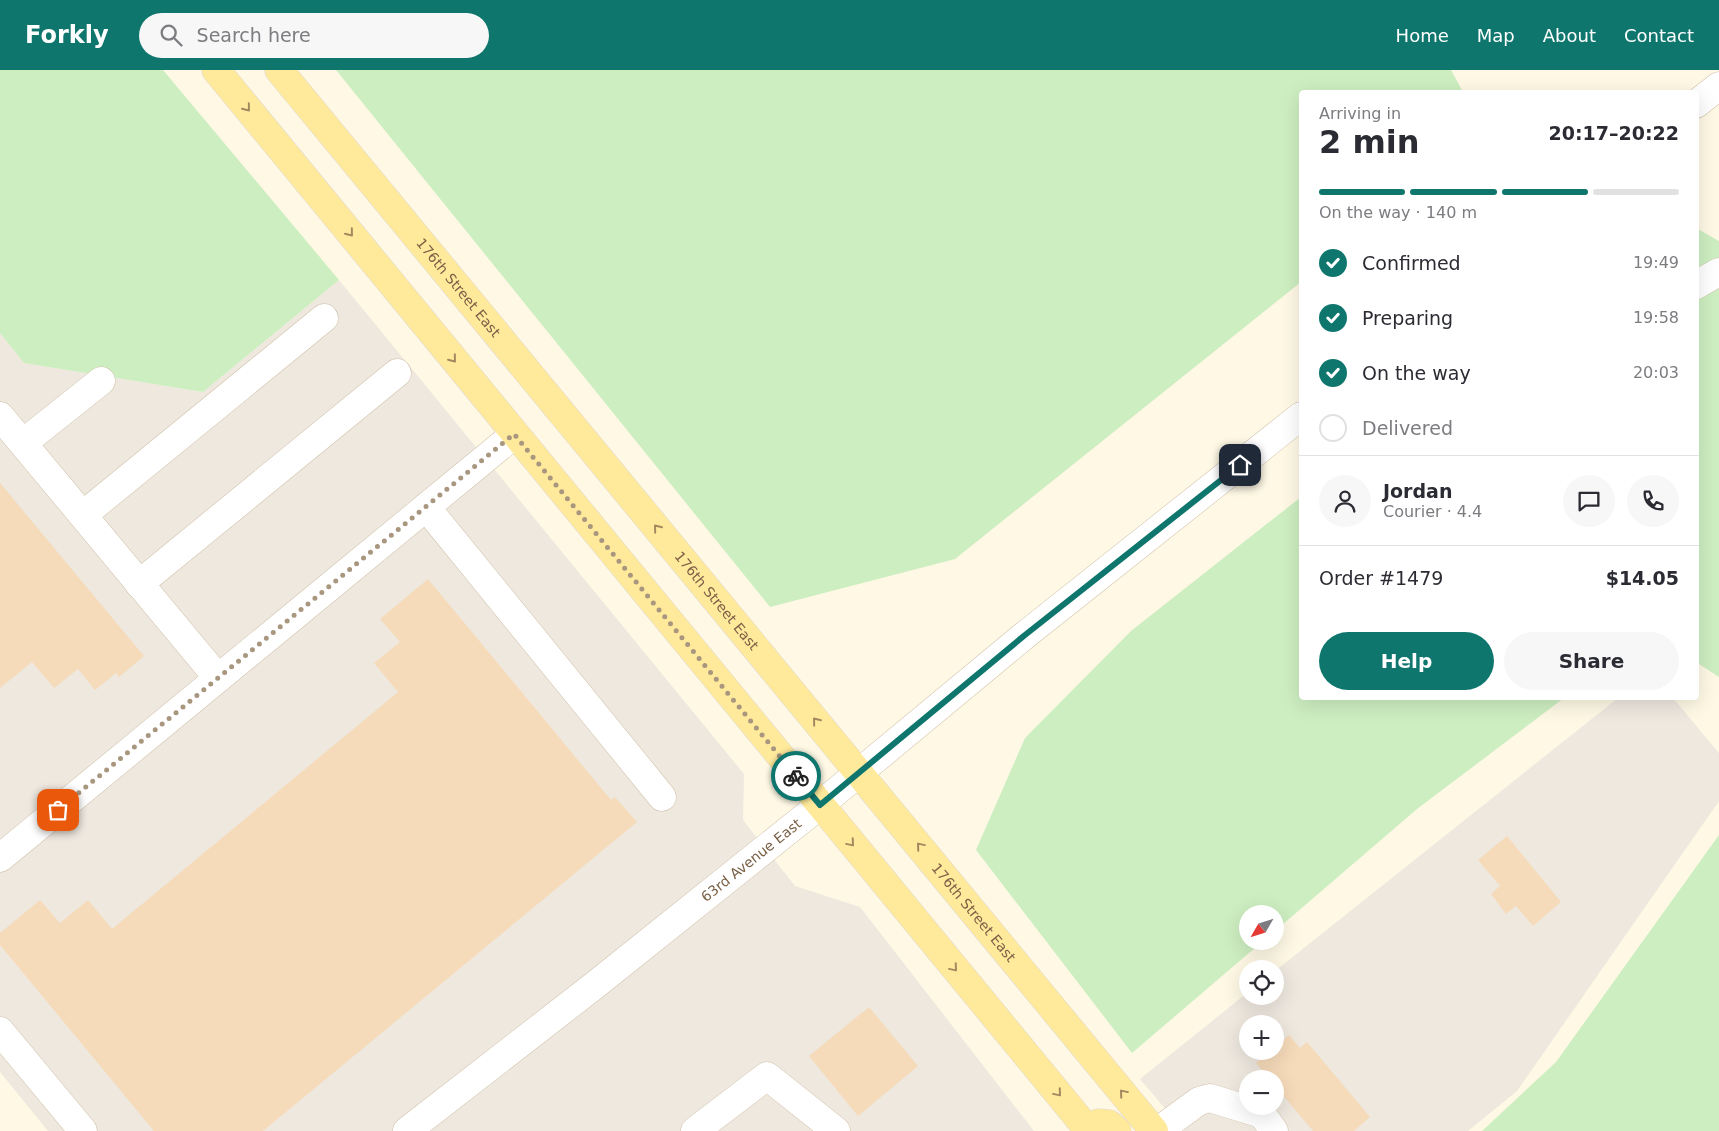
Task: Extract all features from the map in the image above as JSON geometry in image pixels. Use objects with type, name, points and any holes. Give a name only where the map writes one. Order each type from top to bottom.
[{"type":"main road","points":[[216,70],[1088,1131],[1098,1123],[1109,1124],[1117,1131]]},
{"type":"main road","name":"176th Street East","points":[[280,70],[1154,1131]]},
{"type":"street","points":[[1699,102],[1719,86]]},
{"type":"street","points":[[1699,283],[1719,272]]},
{"type":"street","points":[[83,515],[324,318]]},
{"type":"street","points":[[139,584],[397,373]]},
{"type":"street","points":[[23,444],[101,381]]},
{"type":"street","points":[[0,416],[218,678]]},
{"type":"street","name":"63rd Avenue East","points":[[407,1131],[595,985],[820,805],[1025,635],[1299,418]]},
{"type":"street","points":[[0,858],[514,434]]},
{"type":"street","points":[[426,507],[662,797]]},
{"type":"street","points":[[0,1031],[72,1127]]},
{"type":"street","points":[[695,1131],[767,1076],[836,1131]]},
{"type":"street","points":[[1158,1131],[1199,1101],[1210,1098],[1262,1114],[1274,1131]]},
{"type":"shaded area","points":[[339,280],[744,774],[743,820],[795,886],[860,907],[1034,1131],[48,1131],[0,1072],[0,333],[24,363],[203,392]]},
{"type":"shaded area","points":[[1615,700],[1675,700],[1719,753],[1719,801],[1517,1091],[1468,1131],[1184,1131],[1140,1079],[1239,999],[1239,1005],[1284,1005],[1284,964]]},
{"type":"green space","points":[[0,70],[163,70],[339,280],[203,392],[24,363],[0,333]]},
{"type":"green space","points":[[336,70],[1451,70],[1462,90],[1299,90],[1299,284],[955,559],[770,607]]},
{"type":"green space","points":[[1699,230],[1719,241],[1719,677],[1699,664]]},
{"type":"green space","points":[[1299,499],[1299,700],[1561,700],[1417,809],[1284,923],[1284,905],[1239,905],[1239,950],[1252,950],[1132,1053],[976,850],[1025,738],[1131,631]]},
{"type":"green space","points":[[1719,835],[1719,1131],[1482,1131],[1556,1062]]},
{"type":"building","points":[[0,483],[144,656],[119,677],[116,673],[95,690],[78,669],[54,688],[32,662],[0,688]]},
{"type":"building","points":[[428,579],[611,800],[615,797],[637,822],[263,1131],[154,1131],[0,945],[0,933],[40,900],[60,923],[88,900],[112,929],[398,692],[374,663],[400,642],[380,619]]},
{"type":"building","points":[[1507,836],[1561,902],[1533,926],[1516,906],[1506,914],[1491,894],[1500,886],[1478,860]]},
{"type":"building","points":[[869,1007],[918,1066],[858,1116],[809,1056]]},
{"type":"building","points":[[1289,1035],[1300,1048],[1307,1042],[1370,1117],[1354,1131],[1313,1131],[1284,1097],[1284,1070],[1262,1070],[1256,1063],[1260,1060],[1284,1060],[1284,1039]]},
{"type":"way so far","points":[[58,810],[514,434],[796,776]]},
{"type":"route","points":[[796,776],[820,805],[1025,635],[1240,465]]}]
